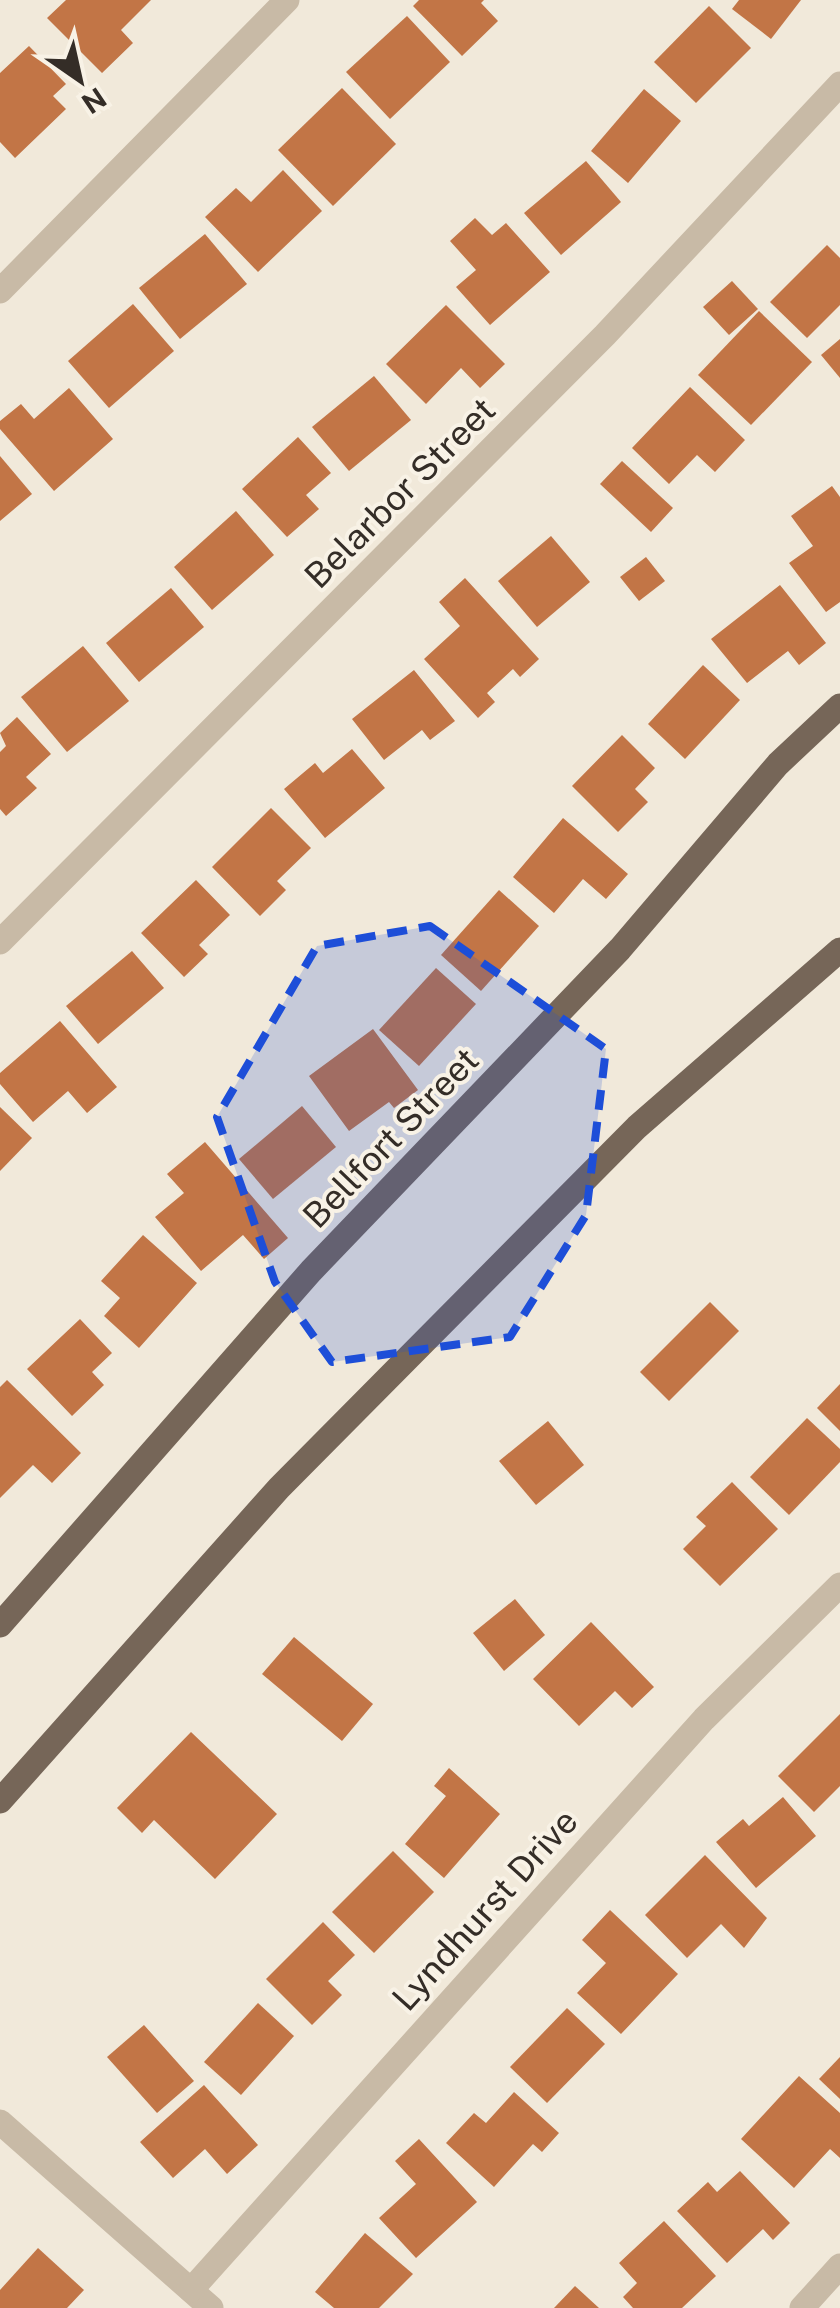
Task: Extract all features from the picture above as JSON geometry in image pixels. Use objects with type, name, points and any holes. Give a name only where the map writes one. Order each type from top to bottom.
[{"type":"main road","name":"Bellfort Street","points":[[0,1625],[311,1271],[620,949],[778,764],[840,706]]},
{"type":"main road","points":[[0,1801],[292,1474],[637,1126],[840,950]]},
{"type":"street","points":[[0,291],[287,0]]},
{"type":"street","name":"Belarbor Street","points":[[0,942],[591,349],[840,84]]},
{"type":"street","name":"Lyndhurst Drive","points":[[192,2290],[704,1718],[840,1585]]},
{"type":"street","points":[[0,2122],[212,2308]]},
{"type":"street","points":[[802,2308],[840,2266]]},
{"type":"highlighted area","points":[[430,926],[606,1049],[586,1215],[510,1337],[332,1362],[275,1282],[217,1117],[317,946]]},
{"type":"building","points":[[66,0],[151,0],[121,30],[133,43],[102,73],[47,18]]},
{"type":"building","points":[[419,0],[484,0],[481,3],[498,21],[462,56],[413,6]]},
{"type":"building","points":[[739,0],[801,0],[771,39],[732,9]]},
{"type":"building","points":[[709,6],[751,48],[696,103],[654,62]]},
{"type":"building","points":[[407,16],[450,62],[390,119],[346,72]]},
{"type":"building","points":[[29,46],[66,84],[53,96],[66,109],[15,158],[0,142],[0,73]]},
{"type":"building","points":[[342,88],[396,144],[333,206],[278,150]]},
{"type":"building","points":[[644,89],[681,121],[628,183],[591,151]]},
{"type":"building","points":[[586,161],[621,202],[561,255],[524,213]]},
{"type":"building","points":[[283,170],[322,211],[258,272],[205,217],[236,188],[251,202]]},
{"type":"building","points":[[475,218],[492,235],[506,223],[550,272],[490,325],[456,287],[476,270],[450,241]]},
{"type":"building","points":[[205,234],[247,284],[180,339],[139,288]]},
{"type":"building","points":[[827,245],[840,258],[840,305],[807,338],[770,302]]},
{"type":"building","points":[[732,281],[758,309],[729,335],[703,307]]},
{"type":"building","points":[[133,304],[174,351],[109,408],[68,361]]},
{"type":"building","points":[[446,305],[505,364],[480,388],[461,368],[426,404],[386,364]]},
{"type":"building","points":[[759,311],[812,362],[751,425],[698,375]]},
{"type":"building","points":[[840,339],[840,378],[821,355]]},
{"type":"building","points":[[374,376],[411,420],[349,471],[312,427]]},
{"type":"building","points":[[690,387],[745,440],[715,472],[697,455],[669,484],[632,448]]},
{"type":"building","points":[[69,388],[113,439],[54,491],[0,429],[0,421],[21,404],[34,419]]},
{"type":"building","points":[[298,437],[331,473],[306,495],[319,509],[287,537],[242,489]]},
{"type":"building","points":[[0,456],[32,494],[0,521]]},
{"type":"building","points":[[622,461],[673,508],[651,532],[600,484]]},
{"type":"building","points":[[832,486],[840,497],[840,602],[826,612],[789,563],[813,546],[791,516]]},
{"type":"building","points":[[236,511],[274,555],[212,610],[174,567]]},
{"type":"building","points":[[551,536],[590,582],[537,627],[498,581]]},
{"type":"building","points":[[646,557],[665,581],[639,601],[620,577]]},
{"type":"building","points":[[465,578],[539,659],[520,677],[513,669],[487,693],[495,702],[478,718],[424,659],[460,626],[439,602]]},
{"type":"building","points":[[780,585],[826,643],[799,665],[788,651],[747,683],[711,639]]},
{"type":"building","points":[[171,588],[204,627],[139,682],[106,643]]},
{"type":"building","points":[[83,646],[129,701],[67,752],[21,697]]},
{"type":"building","points":[[703,665],[740,700],[685,759],[648,724]]},
{"type":"building","points":[[414,670],[455,721],[430,740],[422,730],[384,760],[352,719]]},
{"type":"building","points":[[17,717],[51,754],[26,777],[37,788],[6,816],[0,809],[0,752],[6,746],[0,733]]},
{"type":"building","points":[[622,735],[655,768],[635,789],[648,802],[618,832],[572,786]]},
{"type":"building","points":[[352,749],[385,788],[325,838],[284,789],[315,763],[323,773]]},
{"type":"building","points":[[271,808],[311,848],[277,881],[286,890],[260,916],[212,867]]},
{"type":"building","points":[[563,818],[628,874],[606,899],[583,879],[554,913],[513,877]]},
{"type":"building","points":[[196,880],[230,915],[199,945],[208,954],[184,977],[141,933]]},
{"type":"building","points":[[499,890],[539,926],[481,991],[441,955]]},
{"type":"building","points":[[132,951],[164,988],[98,1044],[66,1006]]},
{"type":"building","points":[[436,968],[476,1004],[419,1066],[379,1030]]},
{"type":"building","points":[[60,1021],[117,1087],[87,1113],[68,1091],[33,1122],[0,1084],[0,1073]]},
{"type":"building","points":[[373,1029],[418,1090],[394,1108],[389,1102],[349,1131],[309,1076]]},
{"type":"building","points":[[302,1106],[336,1147],[273,1199],[239,1159]]},
{"type":"building","points":[[0,1107],[32,1138],[0,1171]]},
{"type":"building","points":[[205,1142],[288,1238],[264,1259],[243,1235],[201,1271],[155,1217],[184,1193],[167,1174]]},
{"type":"building","points":[[143,1235],[197,1283],[139,1348],[104,1316],[120,1298],[101,1281]]},
{"type":"building","points":[[710,1302],[739,1331],[669,1401],[640,1372]]},
{"type":"building","points":[[80,1319],[112,1353],[92,1372],[104,1385],[72,1416],[27,1369]]},
{"type":"building","points":[[7,1380],[81,1453],[52,1483],[33,1465],[0,1498],[0,1387]]},
{"type":"building","points":[[840,1384],[840,1431],[817,1408]]},
{"type":"building","points":[[807,1418],[840,1449],[840,1462],[789,1515],[750,1477]]},
{"type":"building","points":[[548,1421],[584,1465],[536,1505],[499,1461]]},
{"type":"building","points":[[732,1482],[778,1529],[720,1586],[683,1549],[706,1526],[696,1517]]},
{"type":"building","points":[[515,1599],[545,1635],[504,1671],[473,1633]]},
{"type":"building","points":[[591,1622],[654,1687],[632,1708],[615,1691],[579,1726],[533,1679]]},
{"type":"building","points":[[294,1637],[373,1704],[342,1741],[262,1674]]},
{"type":"building","points":[[840,1714],[840,1786],[814,1812],[778,1776]]},
{"type":"building","points":[[191,1732],[277,1814],[215,1879],[154,1820],[142,1833],[117,1808]]},
{"type":"building","points":[[449,1768],[500,1814],[444,1878],[405,1844],[446,1796],[434,1786]]},
{"type":"building","points":[[783,1797],[816,1836],[756,1888],[716,1842],[743,1819],[749,1826]]},
{"type":"building","points":[[393,1851],[434,1892],[374,1953],[332,1912]]},
{"type":"building","points":[[705,1855],[767,1918],[744,1948],[721,1924],[687,1958],[645,1915]]},
{"type":"building","points":[[610,1910],[678,1974],[621,2034],[577,1993],[606,1963],[582,1940]]},
{"type":"building","points":[[323,1922],[355,1955],[328,1981],[342,1995],[312,2025],[266,1979]]},
{"type":"building","points":[[258,2003],[294,2036],[241,2095],[204,2062]]},
{"type":"building","points":[[567,2008],[605,2044],[547,2103],[510,2067]]},
{"type":"building","points":[[144,2025],[194,2081],[157,2113],[107,2057]]},
{"type":"building","points":[[840,2057],[840,2099],[819,2079]]},
{"type":"building","points":[[799,2076],[840,2113],[840,2158],[830,2149],[794,2188],[741,2139]]},
{"type":"building","points":[[204,2085],[258,2145],[227,2174],[205,2149],[173,2178],[140,2142]]},
{"type":"building","points":[[514,2092],[559,2133],[542,2152],[533,2144],[494,2187],[446,2143],[474,2113],[486,2123]]},
{"type":"building","points":[[419,2139],[477,2202],[416,2258],[379,2218],[416,2184],[395,2161]]},
{"type":"building","points":[[740,2171],[790,2223],[773,2240],[763,2229],[727,2263],[677,2211],[708,2182],[717,2192]]},
{"type":"building","points":[[664,2221],[716,2276],[682,2308],[633,2308],[623,2297],[637,2283],[619,2263]]},
{"type":"building","points":[[365,2233],[413,2274],[379,2308],[334,2308],[315,2292]]},
{"type":"building","points":[[38,2248],[84,2290],[67,2308],[0,2308],[0,2290]]},
{"type":"building","points":[[575,2286],[599,2308],[554,2308]]}]
